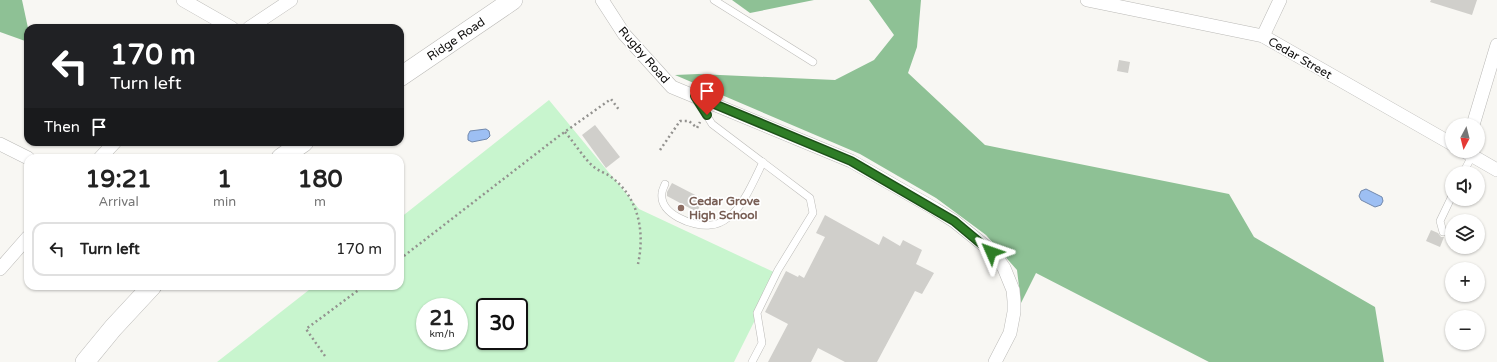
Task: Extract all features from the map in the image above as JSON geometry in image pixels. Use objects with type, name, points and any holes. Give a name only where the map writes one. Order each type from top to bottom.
[{"type":"main road","name":"Ridge Road","points":[[404,74],[513,0]]},
{"type":"main road","points":[[287,154],[298,146]]},
{"type":"main road","points":[[85,362],[113,328],[148,290]]},
{"type":"street","points":[[183,0],[225,24]]},
{"type":"street","points":[[255,24],[291,0]]},
{"type":"street","name":"Rugby Road","points":[[602,0],[624,34],[672,87],[851,161],[954,221],[985,246],[997,258],[1004,268],[1011,284],[1014,301],[1014,312],[1010,333],[995,362]]},
{"type":"street","name":"Cedar Street","points":[[1087,0],[1263,36],[1445,140]]},
{"type":"street","points":[[1263,36],[1280,0]]},
{"type":"street","points":[[1475,118],[1497,45]]},
{"type":"street","points":[[0,144],[24,156]]},
{"type":"street","points":[[104,154],[111,146]]},
{"type":"street","points":[[1477,158],[1497,170]]},
{"type":"street","points":[[0,269],[24,242]]},
{"type":"lane","points":[[714,0],[813,62]]},
{"type":"lane","points":[[695,96],[712,124],[810,198],[813,213],[778,270],[757,313],[762,343],[752,362]]},
{"type":"lane","points":[[665,184],[662,193],[662,201],[668,210],[677,218],[688,222],[700,225],[711,225],[722,222],[737,210],[763,162]]},
{"type":"lane","points":[[1443,232],[1440,221],[1447,206]]},
{"type":"path","points":[[404,256],[565,132],[611,99],[620,111]]},
{"type":"path","points":[[660,150],[680,121],[690,121],[697,128],[700,123]]},
{"type":"path","points":[[565,132],[593,166],[619,184],[633,203],[642,238],[638,264]]},
{"type":"path","points":[[324,356],[306,329],[359,290]]},
{"type":"green space","points":[[0,0],[22,0],[27,24],[24,24],[24,41],[0,32]]},
{"type":"green space","points":[[732,0],[814,0],[750,13]]},
{"type":"green space","points":[[869,0],[921,0],[917,47],[908,73],[985,145],[1229,194],[1254,237],[1375,307],[1384,362],[1209,362],[1036,273],[1021,303],[1017,270],[986,235],[936,198],[860,154],[675,75],[698,74],[835,80],[874,60],[894,35]]},
{"type":"green space","points":[[549,100],[639,209],[778,274],[734,362],[217,362],[309,290],[404,290],[404,215]]},
{"type":"water","points":[[486,129],[489,131],[490,136],[487,139],[472,142],[468,140],[470,131]]},
{"type":"water","points":[[1366,189],[1382,197],[1383,201],[1381,205],[1375,207],[1361,200],[1359,196],[1361,191]]},
{"type":"building","points":[[1431,0],[1477,0],[1472,15],[1430,2]]},
{"type":"building","points":[[1119,60],[1130,62],[1128,73],[1117,71]]},
{"type":"building","points":[[595,125],[620,157],[606,168],[582,135]]},
{"type":"building","points":[[672,183],[703,199],[697,212],[667,196],[667,192]]},
{"type":"building","points":[[825,215],[879,245],[883,236],[900,246],[903,240],[922,250],[916,264],[934,273],[922,294],[915,291],[877,362],[845,362],[818,348],[811,362],[768,362],[788,324],[765,312],[786,271],[798,277],[799,275],[804,278],[825,237],[816,233]]},
{"type":"building","points":[[1431,230],[1438,233],[1441,237],[1444,237],[1440,247],[1426,241]]},
{"type":"place","name":"Cedar Grove High School","points":[[681,208]]},
{"type":"route","points":[[707,115],[695,96],[851,161],[954,221],[991,252]]}]
